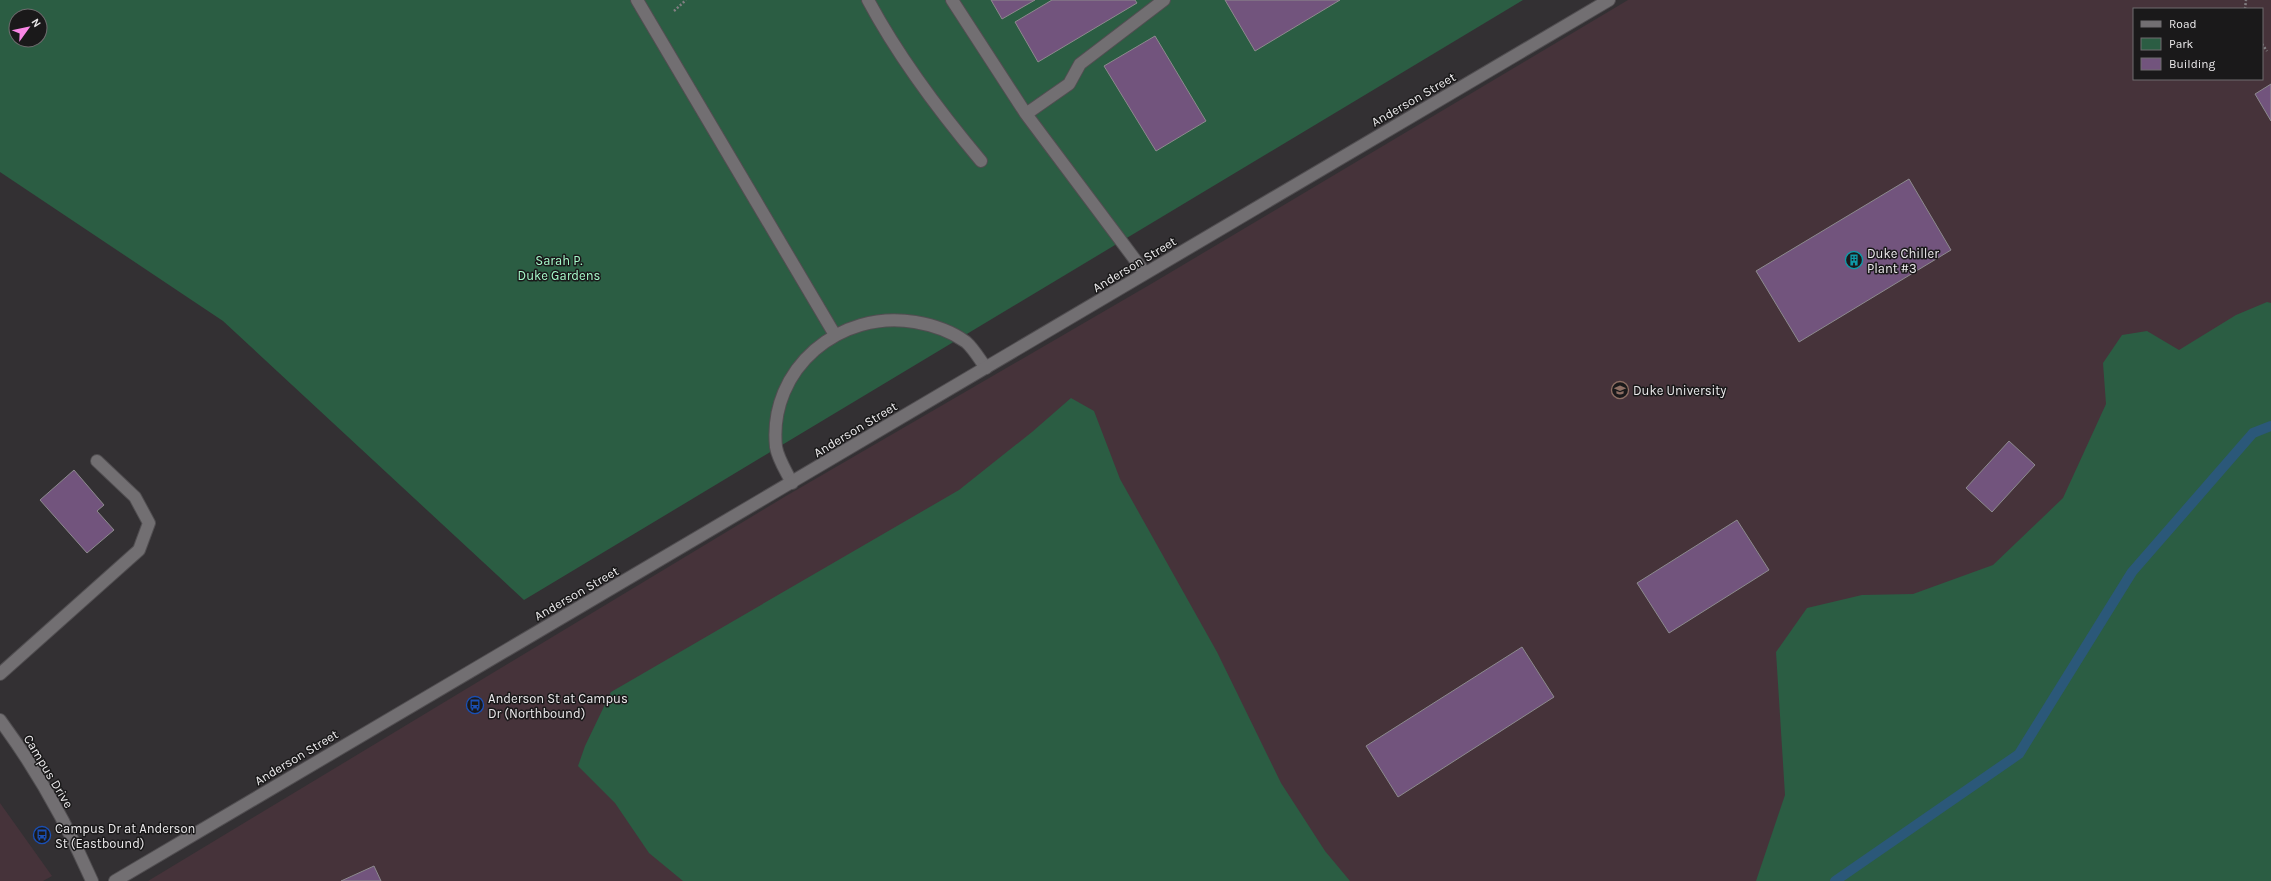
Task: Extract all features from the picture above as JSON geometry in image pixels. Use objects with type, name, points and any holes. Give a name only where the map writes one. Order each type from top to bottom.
[{"type":"street","points":[[637,0],[835,334]]},
{"type":"street","points":[[868,0],[887,34],[946,119],[982,161]]},
{"type":"street","points":[[952,0],[1026,114],[1145,273]]},
{"type":"street","points":[[1026,114],[1069,84],[1080,64],[1164,0]]},
{"type":"street","name":"Anderson Street","points":[[115,881],[1609,0]]},
{"type":"street","points":[[792,483],[778,456],[776,447],[778,414],[782,398],[799,365],[835,334],[855,325],[877,320],[900,319],[922,323],[944,329],[966,342],[986,368]]},
{"type":"street","points":[[0,674],[139,550],[149,523],[136,497],[97,462]]},
{"type":"street","name":"Campus Drive","points":[[0,720],[28,758],[78,850],[92,881]]},
{"type":"path","points":[[674,11],[686,0]]},
{"type":"path","points":[[2263,45],[2267,51]]},
{"type":"shaded area","name":"Duke University","points":[[1628,0],[2271,0],[2271,881],[148,881],[786,496],[1151,284]]},
{"type":"shaded area","points":[[0,803],[52,876],[43,881],[0,881]]},
{"type":"green space","name":"Sarah P. Duke Gardens","points":[[0,0],[1523,0],[524,600],[223,321],[0,172]]},
{"type":"green space","points":[[2267,302],[2271,303],[2271,881],[1756,881],[1785,795],[1776,652],[1807,608],[1862,595],[1913,594],[1993,565],[2063,498],[2106,404],[2103,363],[2122,335],[2147,331],[2179,350],[2236,315]]},
{"type":"green space","points":[[1071,398],[1094,411],[1120,479],[1217,652],[1281,783],[1325,851],[1350,881],[683,881],[649,853],[615,803],[578,766],[585,746],[611,692],[959,490],[1032,432]]},
{"type":"building","points":[[991,0],[1035,0],[1002,19]]},
{"type":"building","points":[[1052,0],[1135,0],[1137,3],[1038,62],[1015,22]]},
{"type":"building","points":[[1225,0],[1340,0],[1255,51]]},
{"type":"building","points":[[1155,36],[1206,121],[1156,151],[1104,66]]},
{"type":"building","points":[[2271,84],[2271,121],[2255,94]]},
{"type":"building","name":"Duke Chiller Plant #3","points":[[1909,179],[1951,250],[1799,342],[1756,271]]},
{"type":"building","points":[[2009,441],[2035,465],[1992,512],[1966,488]]},
{"type":"building","points":[[74,470],[104,505],[97,511],[114,530],[87,553],[40,500]]},
{"type":"building","points":[[1737,520],[1769,570],[1669,633],[1637,583]]},
{"type":"building","points":[[1522,647],[1554,697],[1398,797],[1366,746]]},
{"type":"building","points":[[374,866],[381,881],[341,881]]},
{"type":"waterway","points":[[1835,881],[2019,754],[2132,572],[2253,433],[2271,426]]},
{"type":"place","name":"Duke Chiller Plant #3","points":[[1854,260]]},
{"type":"place","name":"Duke University","points":[[1620,390]]},
{"type":"place","name":"Anderson St at Campus Dr (Northbound)","points":[[475,705]]},
{"type":"place","name":"Campus Dr at Anderson St (Eastbound)","points":[[42,835]]}]
